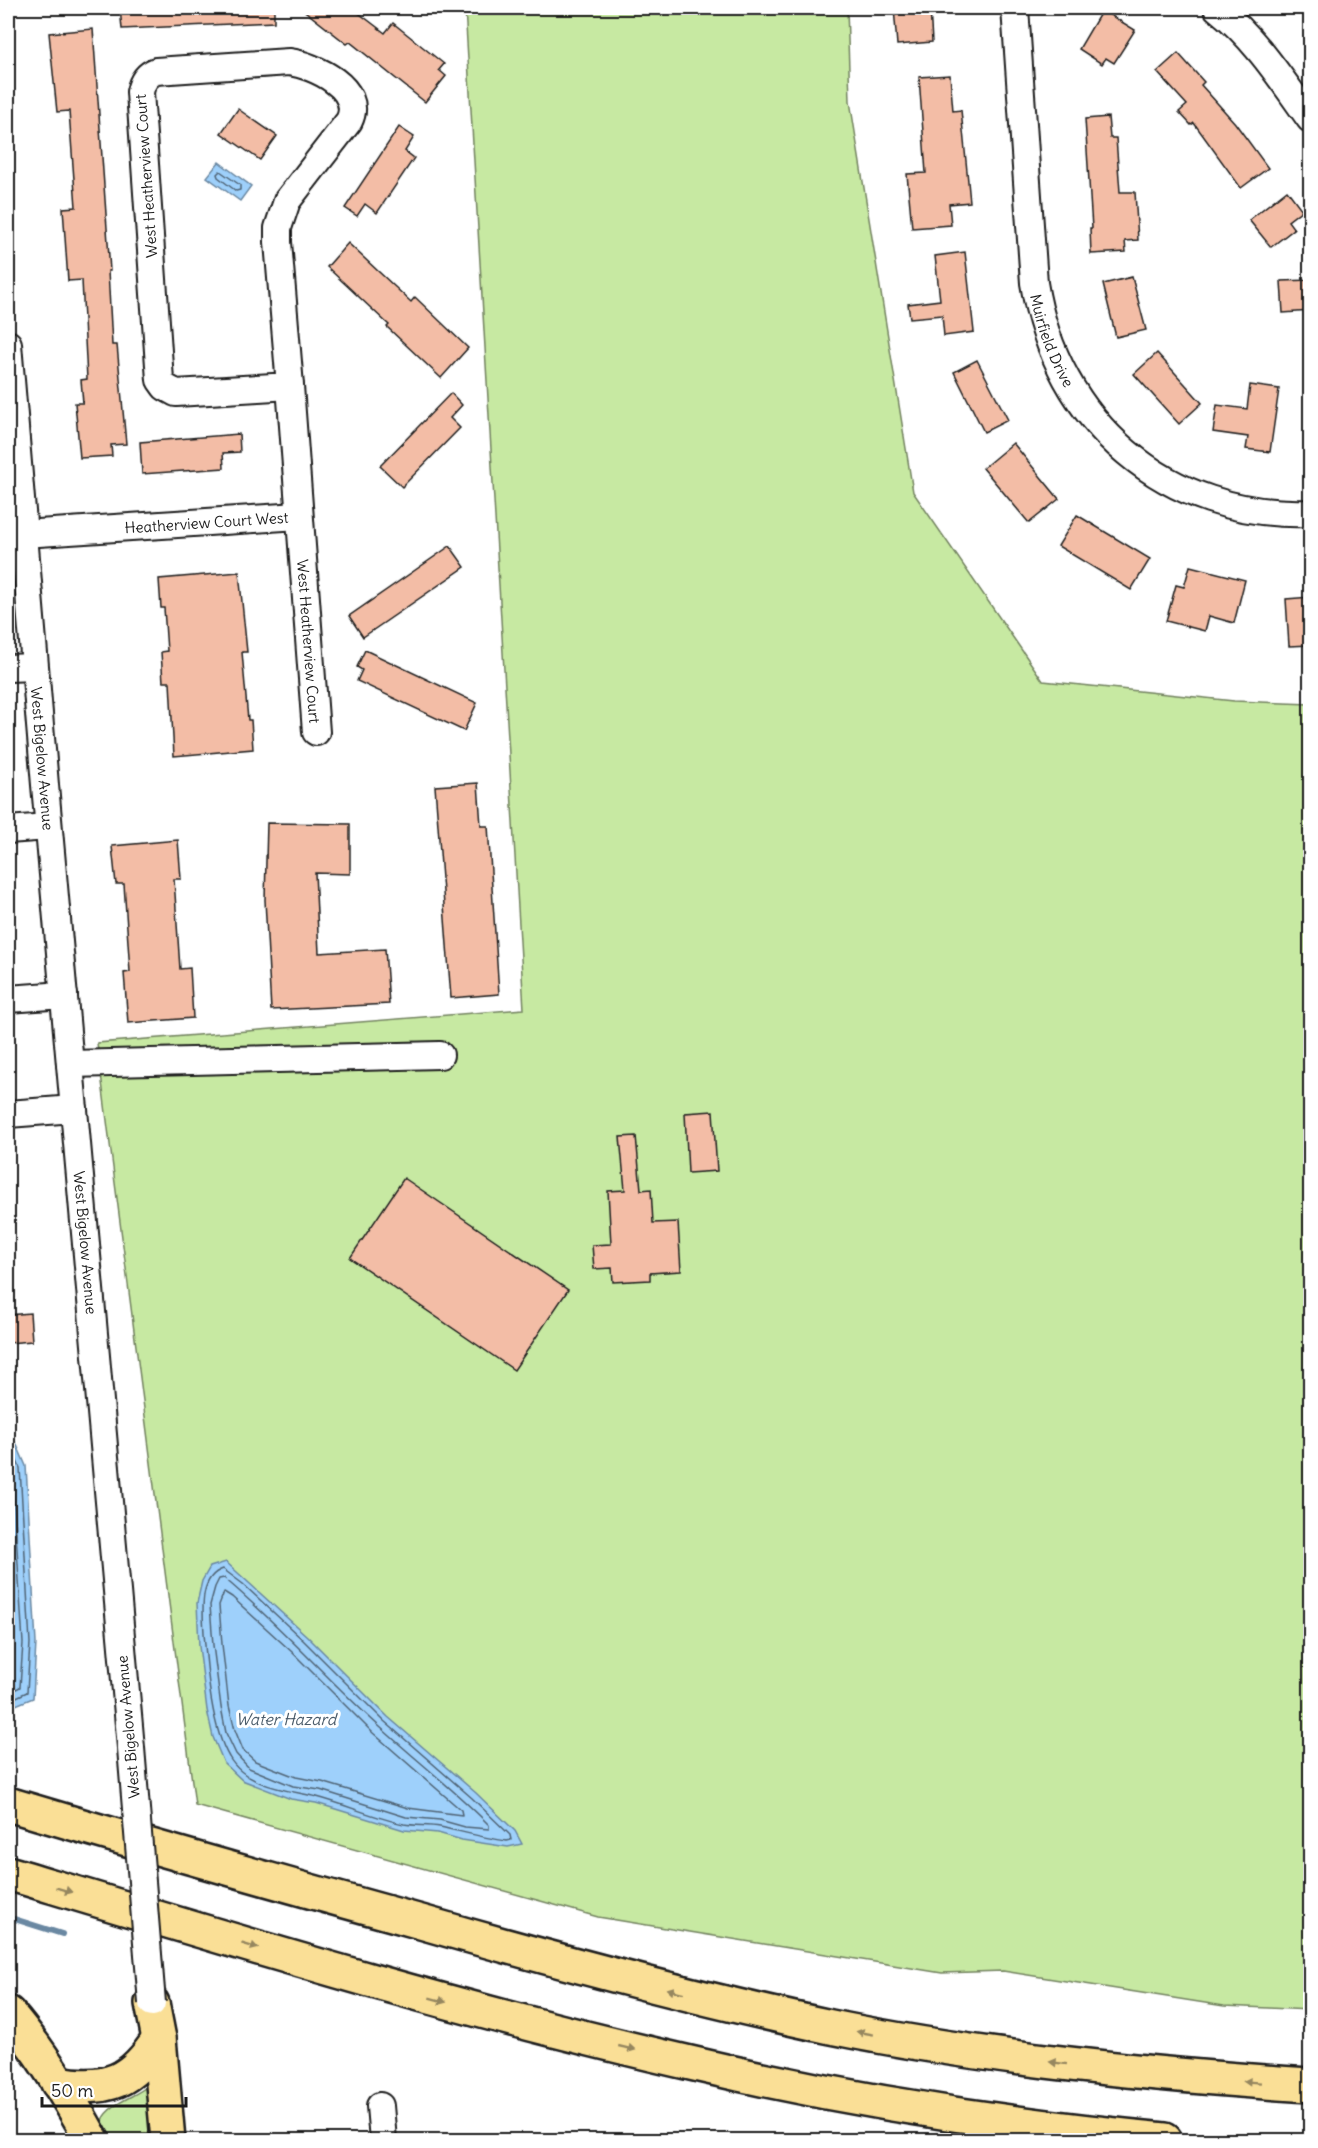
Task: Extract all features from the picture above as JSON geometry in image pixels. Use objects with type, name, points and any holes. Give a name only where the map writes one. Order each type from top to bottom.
[{"type":"main road","points":[[8,1804],[501,1945],[637,1982],[749,2009],[833,2027],[1004,2056],[1206,2078],[1311,2085]]},
{"type":"main road","points":[[8,1873],[437,2000],[701,2066],[912,2108],[1011,2123],[1165,2140]]},
{"type":"main road","name":"West Bigelow Avenue","points":[[152,2003],[159,2039],[168,2140]]},
{"type":"main road","points":[[8,2013],[27,2036],[92,2140]]},
{"type":"main road","points":[[58,2084],[90,2087],[121,2079],[134,2071],[146,2059],[159,2039]]},
{"type":"street","name":"Muirfield Drive","points":[[1015,8],[1034,282],[1043,325],[1052,352],[1065,379],[1081,403],[1113,440],[1142,465],[1167,480],[1220,503],[1278,513],[1311,513]]},
{"type":"street","points":[[1217,8],[1246,34],[1311,119]]},
{"type":"street","name":"West Heatherview Court","points":[[289,62],[313,67],[326,75],[347,94],[351,101],[352,114],[349,121],[287,201],[278,228],[290,386],[184,394],[171,390],[160,380],[140,92],[144,79],[149,74],[170,69],[289,62]]},
{"type":"street","name":"West Bigelow Avenue","points":[[8,344],[34,667],[152,2003]]},
{"type":"street","name":"Heatherview Court West","points":[[23,534],[299,516],[290,386]]},
{"type":"street","name":"West Heatherview Court","points":[[299,516],[316,732]]},
{"type":"street","points":[[8,668],[34,667]]},
{"type":"street","points":[[8,831],[48,827]]},
{"type":"street","points":[[8,999],[64,995]]},
{"type":"street","points":[[70,1064],[440,1055]]},
{"type":"street","points":[[8,1114],[74,1108]]},
{"type":"street","points":[[380,2106],[383,2140]]},
{"type":"green space","points":[[465,8],[847,8],[850,101],[913,492],[1043,681],[1234,701],[1310,704],[1310,2010],[1224,2006],[1003,1971],[942,1973],[598,1917],[195,1805],[97,1043],[524,1009]]},
{"type":"green space","points":[[149,2085],[163,2140],[113,2140],[102,2120],[111,2109]]},
{"type":"water","points":[[219,162],[251,186],[240,201],[207,177]]},
{"type":"water","points":[[8,1436],[16,1443],[26,1466],[36,1643],[33,1698],[11,1707],[8,1707]]},
{"type":"water","name":"Water Hazard","points":[[226,1562],[307,1636],[388,1717],[476,1793],[515,1831],[522,1844],[508,1847],[462,1840],[438,1833],[404,1830],[316,1803],[291,1799],[242,1780],[224,1763],[213,1737],[207,1710],[199,1646],[197,1603],[202,1581],[210,1567]]},
{"type":"building","points":[[120,8],[274,8],[274,22],[122,29]]},
{"type":"building","points":[[301,8],[352,8],[385,33],[393,23],[444,64],[439,70],[446,76],[425,102],[350,42],[347,44]]},
{"type":"building","points":[[894,8],[930,8],[932,42],[897,45]]},
{"type":"building","points":[[1102,10],[1135,30],[1114,63],[1106,58],[1102,64],[1079,49]]},
{"type":"building","points":[[93,29],[110,271],[108,271],[112,345],[117,345],[126,444],[111,445],[112,456],[80,458],[75,403],[83,403],[81,380],[87,379],[82,280],[68,281],[63,208],[76,207],[69,111],[57,112],[49,33]]},
{"type":"building","points":[[1178,53],[1204,82],[1201,85],[1235,123],[1268,168],[1241,188],[1194,123],[1191,125],[1179,112],[1187,105],[1157,72]]},
{"type":"building","points":[[950,75],[953,111],[961,110],[970,202],[949,204],[951,225],[912,228],[907,174],[926,173],[919,77]]},
{"type":"building","points":[[238,109],[277,136],[260,160],[221,133]]},
{"type":"building","points":[[1108,117],[1110,138],[1116,138],[1120,192],[1135,192],[1138,240],[1125,241],[1126,252],[1091,254],[1090,228],[1092,228],[1085,119]]},
{"type":"building","points":[[399,127],[414,137],[405,151],[414,158],[377,213],[365,204],[357,216],[345,208]]},
{"type":"building","points":[[1287,190],[1302,210],[1288,221],[1294,229],[1271,247],[1249,220]]},
{"type":"building","points":[[348,243],[411,302],[415,297],[468,348],[441,378],[327,267]]},
{"type":"building","points":[[965,252],[974,332],[944,336],[942,315],[910,318],[908,304],[940,300],[935,256]]},
{"type":"building","points":[[1132,277],[1146,330],[1116,337],[1103,284]]},
{"type":"building","points":[[1311,280],[1311,311],[1283,313],[1281,281]]},
{"type":"building","points":[[1157,353],[1202,403],[1179,424],[1134,374]]},
{"type":"building","points":[[977,360],[1008,420],[984,432],[954,372]]},
{"type":"building","points":[[1250,385],[1279,389],[1270,452],[1246,449],[1248,437],[1213,432],[1217,405],[1247,409]]},
{"type":"building","points":[[451,393],[462,405],[450,418],[460,428],[402,487],[380,466]]},
{"type":"building","points":[[239,434],[240,452],[223,453],[224,468],[142,474],[140,442]]},
{"type":"building","points":[[1013,443],[1059,499],[1029,523],[983,468]]},
{"type":"building","points":[[1077,515],[1150,559],[1131,590],[1058,546]]},
{"type":"building","points":[[450,546],[465,567],[363,637],[349,616]]},
{"type":"building","points":[[1190,566],[1245,580],[1234,623],[1209,616],[1205,631],[1166,621],[1176,585],[1184,587]]},
{"type":"building","points":[[239,572],[247,652],[242,652],[253,749],[174,756],[170,682],[163,682],[161,652],[167,651],[159,579]]},
{"type":"building","points":[[1311,597],[1311,645],[1289,646],[1286,599]]},
{"type":"building","points":[[365,650],[477,703],[464,731],[357,681],[362,670],[357,667]]},
{"type":"building","points":[[478,783],[481,826],[488,826],[499,994],[451,998],[435,786]]},
{"type":"building","points":[[267,823],[350,824],[350,874],[315,873],[319,953],[385,949],[389,1004],[271,1010],[265,900]]},
{"type":"building","points":[[178,840],[181,879],[174,879],[180,969],[190,968],[193,1018],[128,1023],[124,973],[130,972],[124,884],[116,884],[112,846]]},
{"type":"building","points":[[713,1111],[717,1171],[688,1173],[685,1113]]},
{"type":"building","points":[[636,1136],[641,1190],[651,1189],[653,1223],[678,1222],[681,1271],[650,1273],[650,1280],[613,1282],[612,1268],[594,1269],[592,1245],[611,1244],[608,1191],[625,1190],[620,1137]]},
{"type":"building","points":[[404,1178],[568,1290],[514,1370],[350,1258]]},
{"type":"building","points":[[30,1313],[32,1341],[8,1343],[8,1315]]},
{"type":"waterway","points":[[8,1917],[62,1934]]}]
